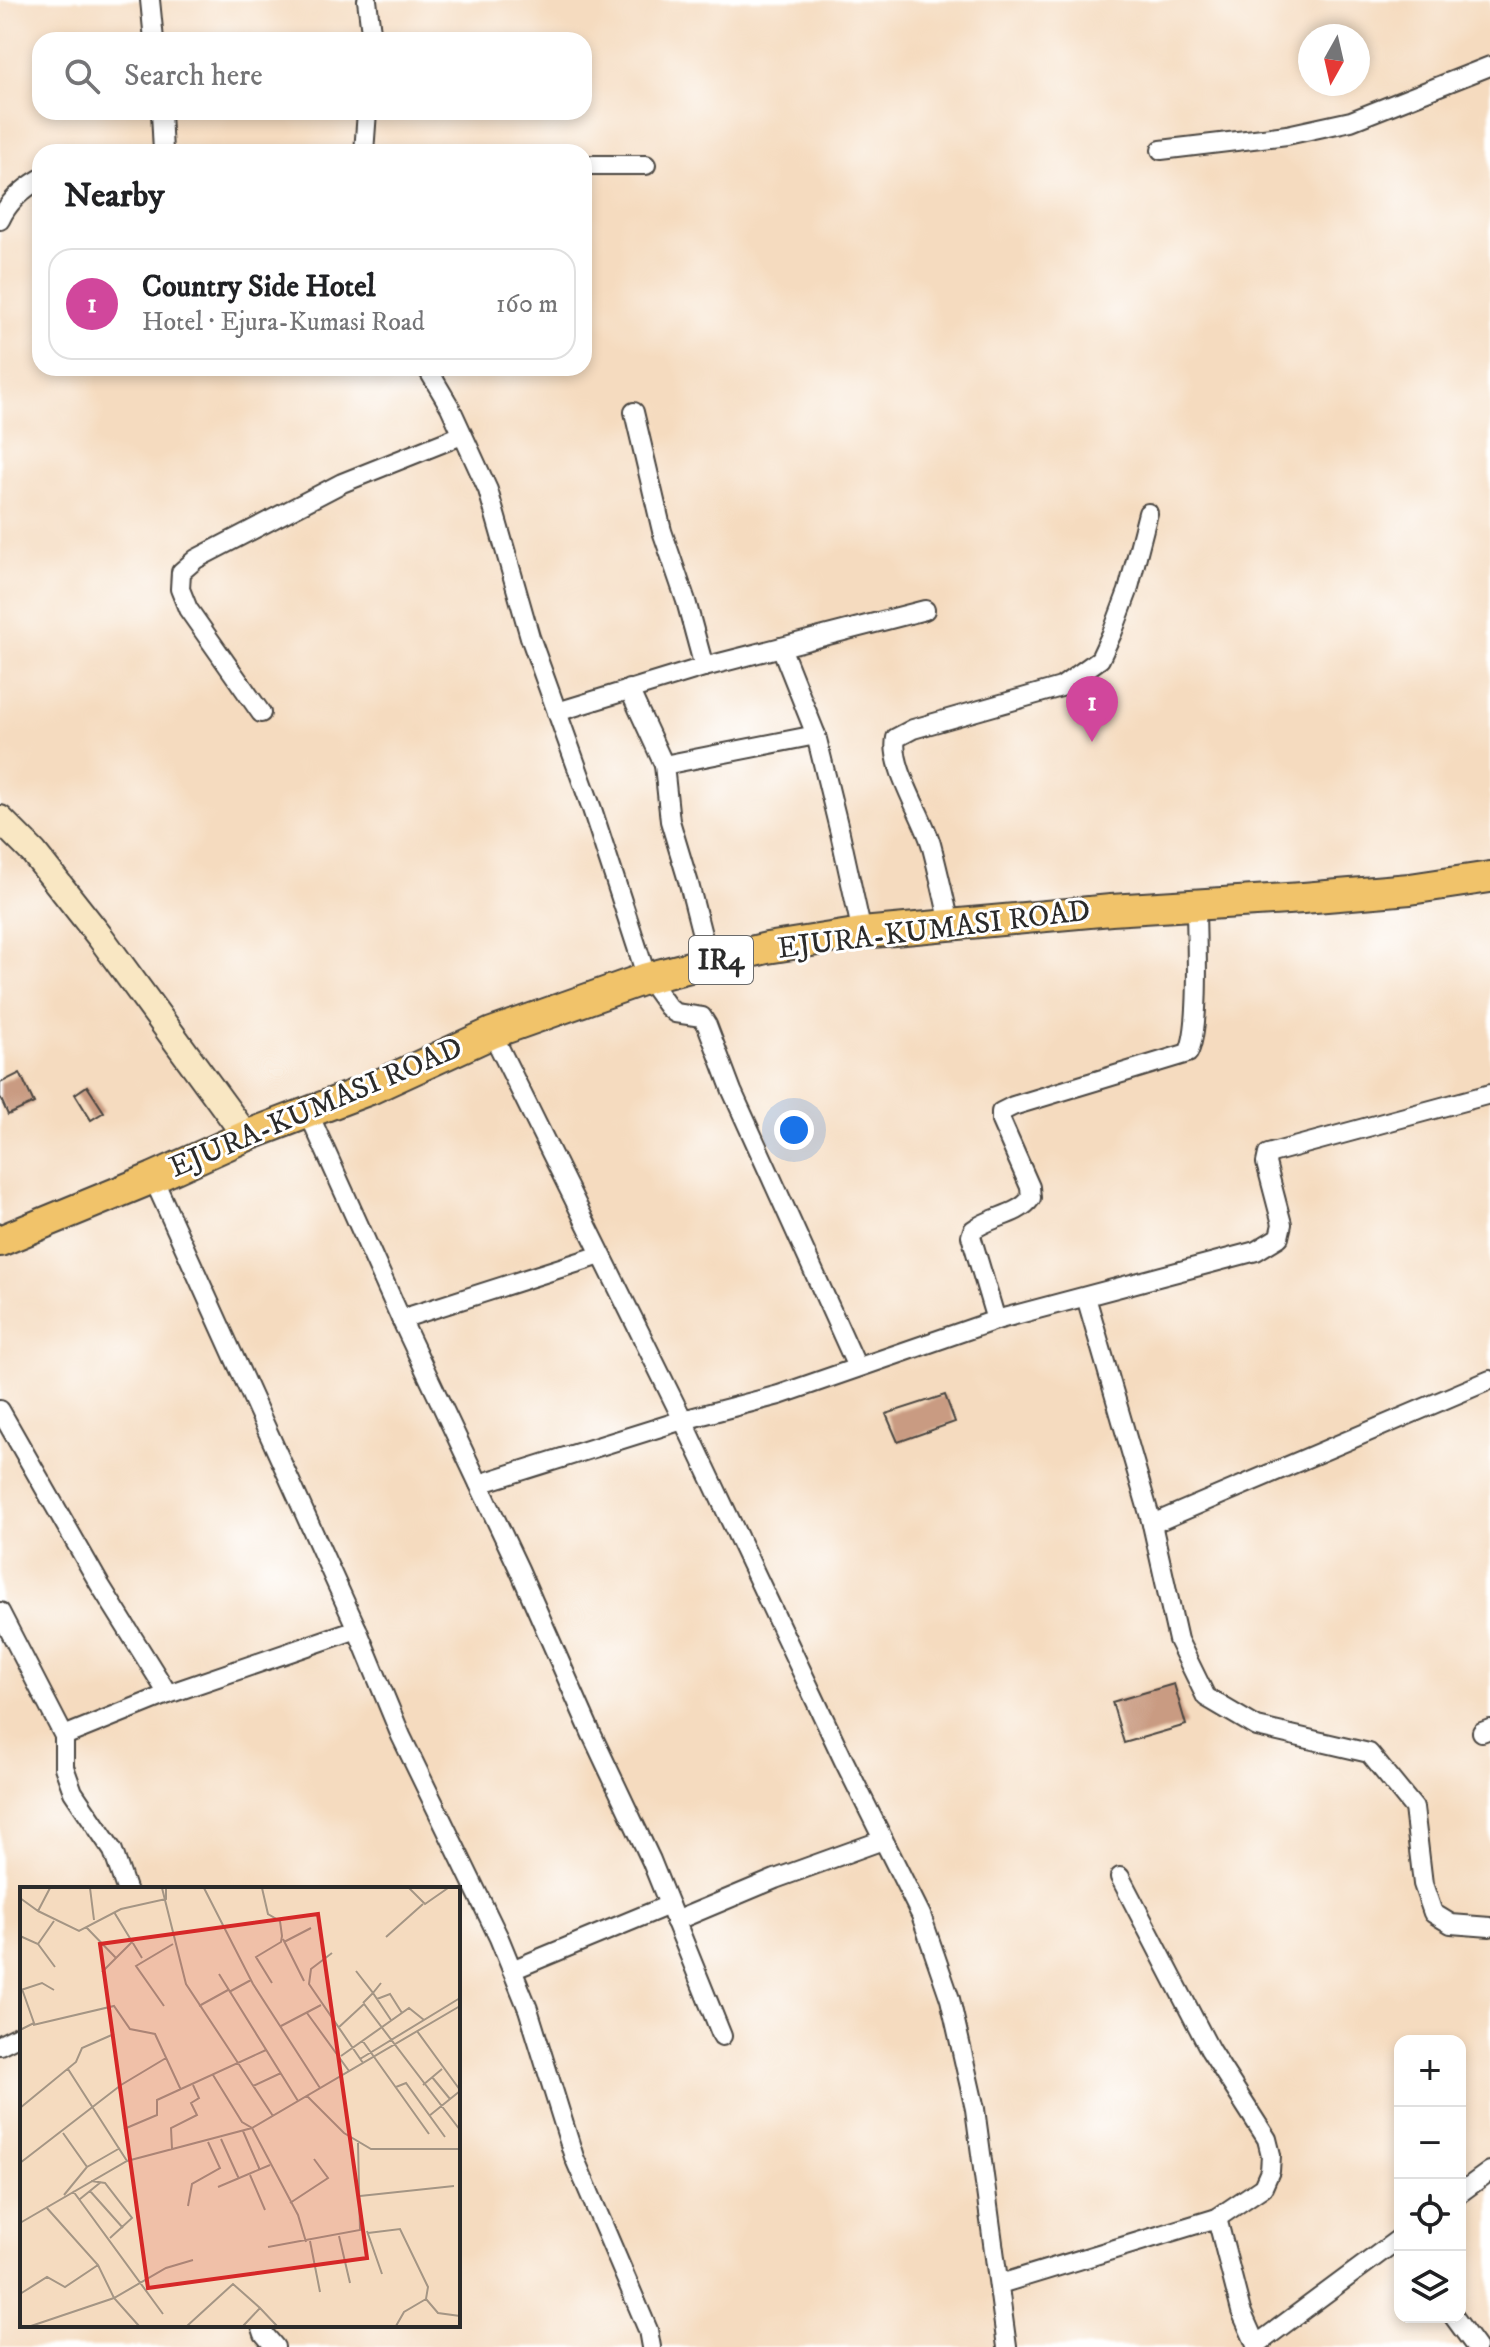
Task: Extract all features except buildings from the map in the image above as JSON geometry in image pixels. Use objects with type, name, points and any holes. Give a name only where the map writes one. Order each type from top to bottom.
[{"type":"main road","name":"EJURA-KUMASI ROAD","points":[[0,1241],[246,1136],[370,1089],[492,1033],[647,978],[709,962],[767,948],[862,933],[1111,910],[1410,889],[1490,877]]},
{"type":"street","points":[[150,0],[153,32]]},
{"type":"street","points":[[367,0],[371,32]]},
{"type":"street","points":[[1161,150],[1287,135],[1351,121],[1490,66]]},
{"type":"street","points":[[161,120],[163,144]]},
{"type":"street","points":[[365,144],[366,120]]},
{"type":"street","points":[[592,165],[646,165]]},
{"type":"street","points":[[0,220],[18,194],[32,184]]},
{"type":"street","points":[[432,376],[450,407],[488,490],[530,637],[592,809],[647,978],[675,1013],[702,1017],[707,1025],[732,1091],[857,1367]]},
{"type":"street","points":[[634,412],[662,531],[704,667]]},
{"type":"street","points":[[261,713],[188,609],[180,589],[181,572],[196,559],[342,483],[462,435]]},
{"type":"street","points":[[950,924],[930,842],[911,792],[898,768],[896,738],[913,729],[1061,687],[1100,659],[1128,591],[1148,513]]},
{"type":"street","points":[[557,712],[704,667],[925,610]]},
{"type":"street","points":[[781,647],[816,735],[862,933]]},
{"type":"street","points":[[629,689],[664,765],[670,821],[709,962]]},
{"type":"street","points":[[664,765],[816,735]]},
{"type":"street","points":[[0,819],[34,853],[101,938],[246,1136]]},
{"type":"street","points":[[996,1320],[971,1236],[982,1223],[1025,1207],[1031,1198],[1030,1187],[1001,1121],[1001,1112],[1188,1053],[1193,1044],[1196,993],[1196,905]]},
{"type":"street","points":[[492,1033],[683,1420],[921,1915],[950,1999],[975,2109],[1007,2347]]},
{"type":"street","points":[[479,1484],[683,1420],[779,1395],[996,1320],[1256,1251],[1279,1237],[1282,1224],[1266,1163],[1268,1154],[1490,1094]]},
{"type":"street","points":[[308,1112],[651,1860],[722,2036]]},
{"type":"street","points":[[153,1178],[357,1629],[465,1887],[499,1938],[528,2009],[574,2157],[648,2330],[651,2347]]},
{"type":"street","points":[[401,1319],[601,1255]]},
{"type":"street","points":[[1086,1297],[1152,1524],[1178,1640],[1206,1697],[1257,1727],[1369,1753],[1414,1808],[1423,1884],[1433,1913],[1451,1924],[1490,1927]]},
{"type":"street","points":[[1152,1524],[1490,1380]]},
{"type":"street","points":[[0,1410],[100,1585],[168,1694]]},
{"type":"street","points":[[0,1612],[64,1736],[64,1767],[73,1792],[113,1851],[125,1887]]},
{"type":"street","points":[[64,1736],[168,1694],[357,1629]]},
{"type":"street","points":[[512,1970],[883,1840]]},
{"type":"street","points":[[1000,2284],[1217,2218],[1263,2187],[1270,2171],[1271,2155],[1267,2139],[1210,2050],[1120,1877]]},
{"type":"street","points":[[0,2045],[20,2035]]},
{"type":"street","points":[[1466,2189],[1490,2171]]},
{"type":"street","points":[[1217,2218],[1241,2311],[1257,2346],[1394,2245]]},
{"type":"street","points":[[1458,2323],[1476,2347]]},
{"type":"street","points":[[262,2327],[275,2347]]},
{"type":"place","name":"Country Side Hotel","points":[[1092,742]]}]
